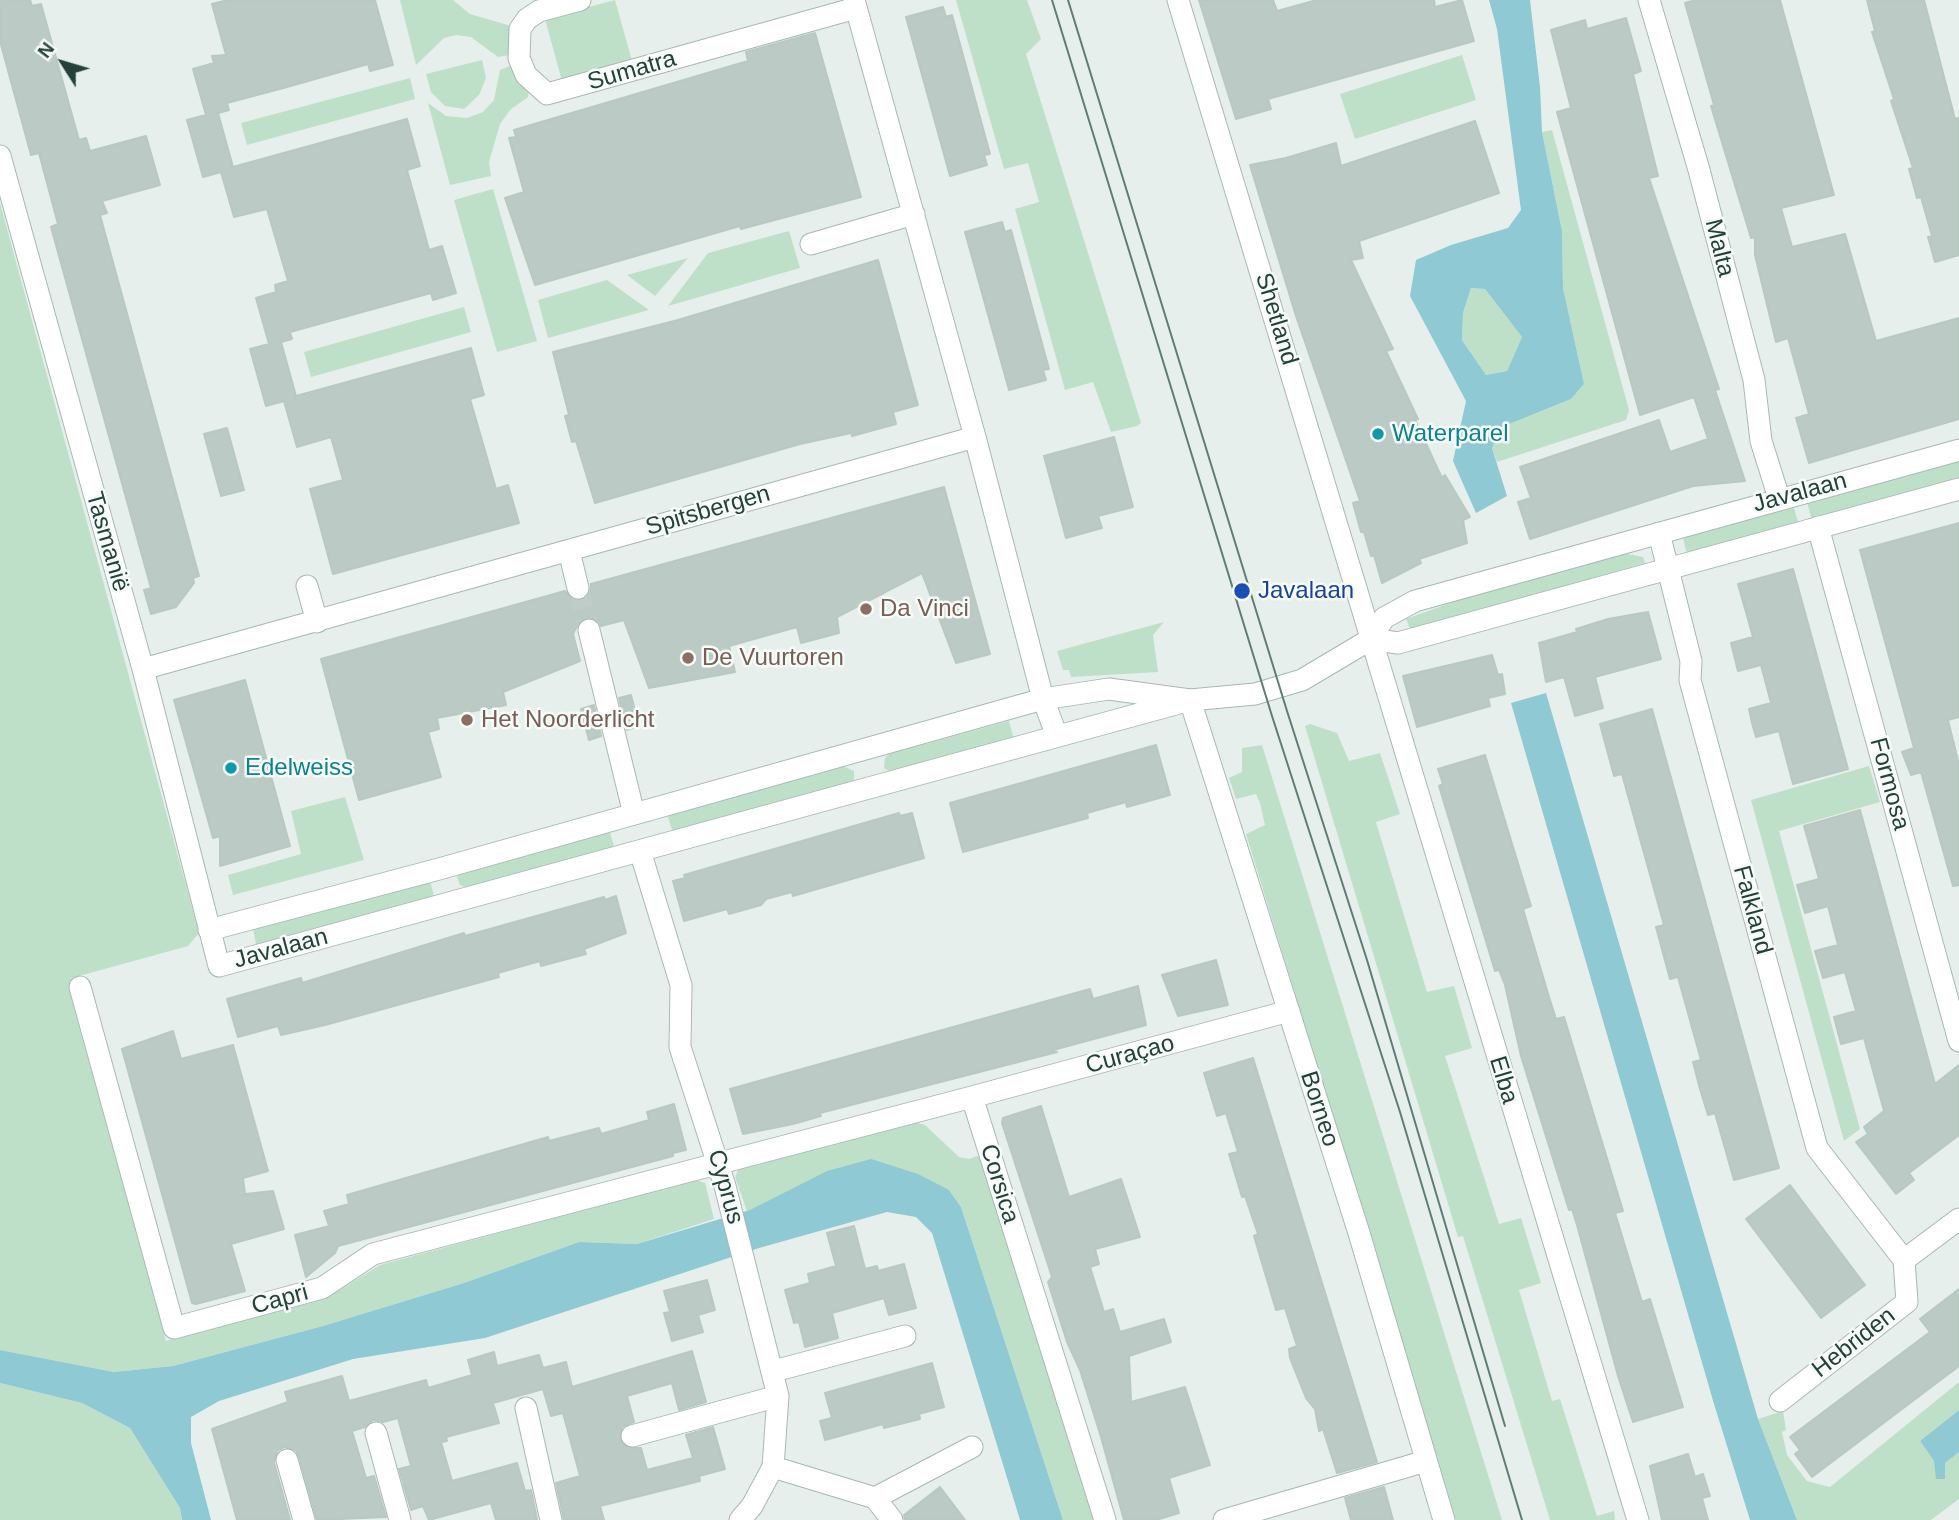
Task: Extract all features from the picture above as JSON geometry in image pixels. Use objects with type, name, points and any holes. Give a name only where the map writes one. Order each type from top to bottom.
[{"type":"street","name":"Sumatra","points":[[580,0],[539,11],[527,19],[520,29],[519,58],[526,75],[547,93],[855,4],[975,437]]},
{"type":"street","name":"Shetland","points":[[1178,0],[1371,639]]},
{"type":"street","name":"Malta","points":[[1649,0],[1699,170],[1754,380],[1761,441],[1779,498]]},
{"type":"street","name":"Tasmanië","points":[[0,156],[143,669],[209,930]]},
{"type":"street","points":[[811,244],[914,214]]},
{"type":"street","points":[[975,437],[1043,699],[1057,736]]},
{"type":"street","name":"Spitsbergen","points":[[143,669],[975,437]]},
{"type":"street","name":"Javalaan","points":[[1190,700],[219,966],[209,930],[439,869],[1043,699],[1109,690],[1190,700],[1233,698],[1302,680],[1371,639],[1384,618],[1415,601],[1959,450]]},
{"type":"street","name":"Javalaan","points":[[1371,639],[1398,643],[1959,489]]},
{"type":"street","name":"Formosa","points":[[1818,527],[1959,1041]]},
{"type":"street","name":"Falkland","points":[[1659,533],[1690,661],[1690,680],[1817,1148],[1904,1260]]},
{"type":"street","points":[[569,551],[578,588]]},
{"type":"street","points":[[307,586],[317,622]]},
{"type":"street","points":[[589,630],[632,806],[630,815]]},
{"type":"street","name":"Elba","points":[[1371,639],[1638,1520]]},
{"type":"street","name":"Borneo","points":[[1190,700],[1289,1011],[1444,1520]]},
{"type":"street","points":[[861,751],[870,788]]},
{"type":"street","name":"Cyprus","points":[[639,850],[681,985],[680,1047],[718,1161],[748,1269],[778,1396],[772,1467],[752,1506],[740,1520]]},
{"type":"street","points":[[439,869],[448,903]]},
{"type":"street","name":"Capri","points":[[80,987],[174,1328],[322,1288],[373,1254],[718,1161]]},
{"type":"street","name":"Curaçao","points":[[972,1097],[1289,1011]]},
{"type":"street","points":[[718,1161],[972,1097]]},
{"type":"street","name":"Corsica","points":[[972,1097],[1105,1520]]},
{"type":"street","points":[[1904,1260],[1959,1219]]},
{"type":"street","name":"Hebriden","points":[[1780,1401],[1907,1302],[1904,1260]]},
{"type":"street","points":[[774,1371],[905,1336]]},
{"type":"street","points":[[632,1436],[778,1396]]},
{"type":"street","points":[[526,1408],[551,1520]]},
{"type":"street","points":[[376,1433],[400,1520]]},
{"type":"street","points":[[875,1498],[972,1447]]},
{"type":"street","points":[[287,1460],[304,1520]]},
{"type":"street","points":[[1224,1520],[1426,1461]]},
{"type":"street","points":[[772,1467],[875,1498],[892,1520]]},
{"type":"green space","points":[[400,0],[453,0],[470,14],[511,26],[510,55],[498,57],[471,37],[456,35],[444,38],[416,65]]},
{"type":"green space","points":[[615,0],[632,61],[562,81],[545,19]]},
{"type":"green space","points":[[956,0],[1027,0],[1041,39],[1026,54],[1141,423],[1137,426],[1111,432],[1093,382],[1065,390],[1015,209],[1039,202],[1028,163],[1004,169]]},
{"type":"green space","points":[[1462,55],[1476,100],[1355,139],[1340,94]]},
{"type":"green space","points":[[482,60],[486,78],[479,95],[464,109],[445,106],[431,92],[426,74]]},
{"type":"green space","points":[[512,65],[529,90],[528,97],[510,110],[500,124],[489,162],[491,176],[450,185],[428,103],[446,116],[467,118],[483,112],[494,100],[500,70]]},
{"type":"green space","points":[[410,78],[415,99],[247,145],[241,123]]},
{"type":"green space","points":[[1552,130],[1629,410],[1626,420],[1497,462],[1492,448],[1502,427],[1571,399],[1584,384],[1563,288],[1562,231],[1542,132]]},
{"type":"green space","points":[[493,189],[537,341],[497,352],[454,200]]},
{"type":"green space","points":[[0,203],[199,933],[188,946],[79,976],[72,1001],[166,1341],[328,1297],[380,1265],[695,1180],[705,1183],[714,1219],[637,1244],[579,1242],[464,1283],[323,1326],[173,1366],[114,1372],[0,1350]]},
{"type":"green space","points":[[789,231],[800,268],[668,306],[708,253]]},
{"type":"green space","points":[[688,258],[655,296],[627,275]]},
{"type":"green space","points":[[607,280],[649,310],[548,338],[538,300]]},
{"type":"green space","points":[[1471,288],[1485,289],[1522,337],[1507,371],[1486,375],[1462,340],[1463,313]]},
{"type":"green space","points":[[464,307],[471,332],[311,377],[304,352]]},
{"type":"green space","points":[[1959,460],[1959,480],[1812,521],[1807,502]]},
{"type":"green space","points":[[1793,505],[1799,525],[1690,553],[1686,551],[1683,538],[1686,534]]},
{"type":"green space","points":[[1623,553],[1643,557],[1645,563],[1411,631],[1406,619],[1472,595]]},
{"type":"green space","points":[[1164,622],[1153,635],[1158,672],[1071,677],[1069,670],[1063,670],[1057,651]]},
{"type":"green space","points":[[1009,721],[1014,740],[893,773],[884,768],[885,758],[889,754]]},
{"type":"green space","points":[[1310,724],[1337,733],[1349,761],[1380,753],[1400,814],[1376,822],[1427,992],[1454,986],[1472,1048],[1445,1056],[1499,1224],[1521,1218],[1541,1283],[1519,1290],[1552,1401],[1560,1399],[1597,1516],[1614,1511],[1615,1520],[1550,1520],[1463,1236],[1458,1237],[1305,726]]},
{"type":"green space","points":[[1262,745],[1502,1520],[1456,1520],[1246,834],[1265,825],[1260,803],[1256,794],[1236,799],[1229,778],[1242,772],[1242,748]]},
{"type":"green space","points":[[843,766],[854,771],[854,782],[673,833],[668,817],[674,811]]},
{"type":"green space","points":[[1869,766],[1880,802],[1779,831],[1860,1129],[1844,1141],[1751,800]]},
{"type":"green space","points":[[345,797],[364,860],[233,895],[228,875],[301,854],[291,811]]},
{"type":"green space","points":[[609,829],[615,850],[471,889],[460,885],[457,877],[461,871]]},
{"type":"green space","points":[[426,880],[431,884],[434,896],[257,949],[253,929]]},
{"type":"green space","points":[[914,1122],[925,1125],[959,1157],[969,1159],[980,1155],[1093,1520],[1063,1520],[961,1207],[949,1190],[747,1211],[735,1177],[740,1166]]},
{"type":"green space","points":[[1959,1382],[1959,1410],[1920,1441],[1934,1461],[1945,1463],[1959,1452],[1959,1499],[1931,1520],[1797,1520],[1758,1419],[1783,1411],[1786,1430],[1782,1432],[1787,1455],[1807,1481],[1830,1487]]},
{"type":"green space","points":[[0,1383],[82,1403],[130,1428],[180,1508],[182,1520],[0,1520]]},
{"type":"water","points":[[1489,0],[1530,0],[1542,132],[1562,231],[1563,288],[1584,384],[1571,399],[1502,427],[1492,448],[1507,496],[1476,513],[1453,461],[1466,401],[1410,296],[1416,260],[1451,245],[1508,228],[1521,210],[1497,29]],"holes":[[[1471,288],[1485,289],[1522,337],[1507,371],[1486,375],[1462,340],[1463,313]]]},
{"type":"water","points":[[1546,693],[1758,1419],[1797,1520],[1750,1520],[1714,1404],[1511,703]]},
{"type":"water","points":[[871,1159],[918,1174],[949,1190],[961,1207],[1063,1520],[1020,1520],[932,1233],[916,1217],[887,1212],[759,1248],[485,1338],[353,1359],[219,1401],[191,1417],[191,1443],[211,1520],[182,1520],[180,1508],[130,1428],[82,1403],[0,1383],[0,1350],[114,1372],[173,1366],[323,1326],[464,1283],[579,1242],[637,1244],[750,1210],[827,1171]]},
{"type":"water","points":[[1959,1410],[1959,1452],[1945,1463],[1945,1479],[1936,1479],[1934,1461],[1920,1441]]},
{"type":"building","points":[[0,0],[30,0],[32,6],[41,4],[79,140],[86,138],[90,151],[146,136],[160,185],[102,201],[107,213],[100,215],[199,576],[193,578],[194,583],[176,607],[151,614],[144,590],[151,588],[51,227],[58,224],[39,153],[31,155],[0,41]]},
{"type":"building","points":[[228,0],[375,0],[393,65],[370,71],[368,64],[227,103],[229,110],[218,113],[233,167],[407,119],[420,166],[407,170],[429,250],[442,246],[456,293],[433,300],[431,293],[290,332],[292,339],[281,342],[296,396],[471,348],[484,395],[470,399],[496,489],[508,485],[519,523],[333,574],[310,489],[343,480],[331,437],[297,447],[284,401],[266,406],[250,349],[269,344],[256,298],[276,292],[275,285],[288,281],[267,209],[234,217],[221,172],[203,177],[187,120],[206,115],[193,69],[214,63],[212,56],[226,55],[212,4]]},
{"type":"building","points":[[1199,0],[1273,0],[1277,11],[1317,0],[1434,0],[1435,7],[1462,0],[1474,41],[1268,99],[1271,109],[1236,119]]},
{"type":"building","points":[[1696,0],[1780,0],[1834,195],[1781,208],[1792,247],[1845,234],[1876,341],[1959,318],[1959,419],[1809,463],[1796,418],[1809,414],[1788,338],[1776,342],[1755,255],[1755,237],[1751,238],[1711,106],[1714,105],[1685,3]]},
{"type":"building","points":[[1867,0],[1924,0],[1955,119],[1959,118],[1959,255],[1935,262],[1928,237],[1932,236],[1921,197],[1917,198],[1909,169],[1913,168],[1872,32],[1875,31]]},
{"type":"building","points":[[943,7],[946,17],[952,15],[990,154],[984,155],[987,165],[950,176],[906,17]]},
{"type":"building","points":[[1626,18],[1641,71],[1633,74],[1658,176],[1649,178],[1719,389],[1715,390],[1745,481],[1693,486],[1530,539],[1518,502],[1531,498],[1520,467],[1659,420],[1670,452],[1708,439],[1694,397],[1640,415],[1557,112],[1571,108],[1551,30],[1585,20],[1587,29]]},
{"type":"building","points":[[815,33],[861,197],[741,229],[740,226],[535,285],[505,198],[524,192],[509,138],[516,137],[514,130],[748,61],[746,52]]},
{"type":"building","points":[[1475,121],[1499,193],[1359,241],[1363,258],[1351,260],[1393,349],[1386,351],[1418,419],[1415,420],[1442,478],[1445,475],[1470,517],[1463,520],[1467,543],[1419,559],[1421,563],[1382,583],[1374,555],[1371,556],[1364,532],[1361,532],[1353,503],[1360,501],[1296,316],[1250,165],[1286,158],[1336,143],[1341,166]]},
{"type":"building","points":[[1002,222],[1005,232],[1011,230],[1049,369],[1043,370],[1046,380],[1009,390],[965,232]]},
{"type":"building","points":[[878,260],[918,405],[893,412],[896,424],[852,436],[851,433],[800,444],[595,503],[576,441],[572,442],[565,416],[569,415],[553,352],[678,320]]},
{"type":"building","points":[[227,428],[244,490],[221,496],[204,434]]},
{"type":"building","points":[[1114,437],[1133,507],[1098,516],[1102,528],[1066,538],[1044,456]]},
{"type":"building","points":[[944,487],[990,654],[956,663],[922,573],[837,617],[839,633],[801,643],[797,627],[729,646],[735,672],[649,688],[624,620],[601,626],[598,620],[587,617],[579,621],[573,634],[580,661],[503,692],[506,705],[437,718],[439,729],[428,732],[441,777],[359,800],[321,659],[565,591],[574,600],[582,601],[590,592],[591,584]]},
{"type":"building","points":[[1959,523],[1959,717],[1948,720],[1959,765],[1959,885],[1953,886],[1921,772],[1911,775],[1902,752],[1914,748],[1860,550]]},
{"type":"building","points":[[1793,569],[1848,769],[1793,784],[1779,731],[1756,737],[1752,723],[1749,709],[1771,703],[1761,665],[1738,671],[1731,643],[1753,637],[1738,584]]},
{"type":"building","points":[[1648,612],[1661,659],[1595,677],[1603,708],[1575,716],[1564,677],[1546,682],[1539,643],[1608,619]]},
{"type":"building","points":[[1492,655],[1498,675],[1502,674],[1505,694],[1488,698],[1490,706],[1417,727],[1403,676]]},
{"type":"building","name":"Edelweiss","points":[[245,680],[290,846],[220,866],[220,836],[213,838],[174,700]]},
{"type":"building","points":[[631,695],[639,726],[627,730],[619,698]]},
{"type":"building","points":[[594,705],[601,736],[589,740],[581,709]]},
{"type":"building","points":[[1652,709],[1779,1168],[1734,1180],[1715,1113],[1708,1115],[1700,1089],[1693,1062],[1701,1060],[1678,977],[1670,979],[1656,927],[1664,925],[1622,774],[1614,776],[1600,724]]},
{"type":"building","points":[[1156,745],[1170,795],[1127,807],[1126,802],[1087,813],[1088,818],[963,852],[950,803]]},
{"type":"building","points":[[1485,755],[1531,906],[1523,909],[1549,997],[1556,1019],[1564,1017],[1623,1211],[1615,1213],[1642,1302],[1650,1299],[1683,1407],[1633,1422],[1577,1225],[1572,1209],[1569,1210],[1521,1056],[1505,985],[1499,970],[1495,971],[1439,786],[1443,784],[1438,769]]},
{"type":"building","points":[[1860,810],[1935,1084],[1959,1065],[1959,1135],[1909,1173],[1914,1180],[1896,1194],[1856,1142],[1868,1134],[1864,1127],[1884,1111],[1864,1038],[1841,1044],[1834,1017],[1856,1011],[1845,972],[1823,978],[1815,951],[1838,945],[1828,906],[1805,913],[1797,885],[1819,879],[1804,826]]},
{"type":"building","points":[[899,813],[900,816],[912,813],[924,858],[793,896],[792,892],[766,899],[761,905],[729,914],[727,909],[684,921],[673,881],[685,878],[684,875]]},
{"type":"building","points":[[616,896],[626,933],[584,949],[586,954],[541,966],[540,961],[498,973],[499,977],[325,1025],[281,1035],[278,1026],[238,1037],[227,999],[301,978],[302,983],[464,933],[465,936],[604,897],[605,900]]},
{"type":"building","points":[[1216,960],[1228,1005],[1178,1016],[1162,975]]},
{"type":"building","points":[[1138,986],[1146,1025],[1053,1050],[1057,1052],[820,1113],[821,1116],[793,1124],[743,1134],[730,1089],[1090,989],[1093,999]]},
{"type":"building","points":[[173,1031],[181,1059],[233,1045],[268,1171],[243,1178],[245,1194],[273,1191],[284,1229],[231,1244],[245,1291],[196,1304],[192,1303],[122,1049]]},
{"type":"building","points":[[1253,1058],[1377,1462],[1337,1473],[1323,1429],[1319,1431],[1315,1409],[1306,1398],[1290,1358],[1289,1349],[1297,1346],[1285,1308],[1276,1310],[1254,1236],[1258,1234],[1245,1196],[1242,1197],[1229,1154],[1238,1152],[1226,1113],[1217,1116],[1204,1073]]},
{"type":"building","points":[[674,1104],[686,1150],[673,1153],[673,1156],[338,1246],[335,1253],[306,1277],[295,1235],[329,1226],[324,1211],[349,1204],[347,1195],[548,1137],[549,1141],[599,1128],[601,1134],[649,1120],[647,1112]]},
{"type":"building","points":[[1041,1106],[1069,1197],[1121,1179],[1140,1237],[1095,1249],[1099,1264],[1090,1267],[1104,1312],[1113,1309],[1120,1332],[1164,1319],[1171,1342],[1129,1356],[1131,1402],[1185,1387],[1210,1465],[1169,1478],[1179,1513],[1156,1520],[1124,1520],[1080,1370],[1067,1342],[1048,1282],[1052,1277],[1002,1123],[1003,1118]]},
{"type":"building","points":[[1790,1185],[1865,1285],[1821,1318],[1746,1219]]},
{"type":"building","points":[[854,1226],[865,1269],[877,1266],[878,1271],[904,1264],[916,1308],[889,1315],[884,1298],[832,1313],[838,1338],[805,1347],[799,1322],[794,1323],[785,1290],[810,1283],[808,1274],[836,1266],[827,1233]]},
{"type":"building","points":[[707,1280],[715,1310],[698,1315],[703,1332],[672,1341],[664,1313],[670,1312],[664,1291]]},
{"type":"building","points":[[1959,1289],[1959,1366],[1812,1477],[1795,1454],[1800,1450],[1790,1437],[1930,1332],[1920,1319]]},
{"type":"building","points":[[692,1351],[706,1402],[679,1410],[672,1383],[627,1396],[634,1422],[622,1427],[620,1440],[628,1448],[641,1448],[647,1470],[693,1458],[686,1435],[713,1427],[725,1469],[699,1476],[700,1481],[600,1506],[604,1520],[564,1520],[556,1483],[580,1476],[563,1413],[551,1416],[543,1389],[493,1403],[499,1423],[446,1437],[447,1441],[441,1442],[452,1481],[517,1463],[525,1491],[531,1490],[537,1519],[532,1520],[496,1520],[491,1503],[429,1520],[423,1506],[411,1510],[399,1469],[411,1466],[398,1418],[383,1422],[373,1420],[365,1427],[352,1431],[366,1478],[374,1476],[386,1517],[317,1520],[299,1456],[296,1450],[284,1447],[277,1451],[274,1463],[290,1520],[237,1520],[212,1429],[288,1402],[285,1392],[342,1376],[349,1401],[426,1380],[428,1388],[472,1375],[468,1360],[494,1352],[497,1366],[539,1355],[543,1368],[566,1362],[572,1387]]},
{"type":"building","points":[[932,1363],[944,1407],[919,1414],[920,1419],[884,1428],[883,1424],[825,1440],[820,1421],[832,1418],[825,1393]]},
{"type":"building","points":[[1688,1454],[1695,1477],[1703,1474],[1710,1496],[1702,1498],[1708,1520],[1662,1520],[1650,1466]]},
{"type":"building","points":[[940,1487],[965,1520],[905,1520],[904,1515]]},
{"type":"building","points":[[1384,1487],[1393,1520],[1351,1520],[1345,1498]]},
{"type":"tunnel","points":[[578,588],[589,630]]},
{"type":"tram line","points":[[1052,0],[1272,716],[1400,1112],[1522,1520]]},
{"type":"tram line","points":[[1068,0],[1287,711],[1367,960],[1505,1426]]},
{"type":"place","name":"Waterparel","points":[[1378,434]]},
{"type":"place","name":"Javalaan","points":[[1242,591]]},
{"type":"place","name":"Da Vinci","points":[[866,609]]},
{"type":"place","name":"De Vuurtoren","points":[[688,658]]},
{"type":"place","name":"Het Noorderlicht","points":[[467,720]]},
{"type":"place","name":"Edelweiss","points":[[231,768]]}]
